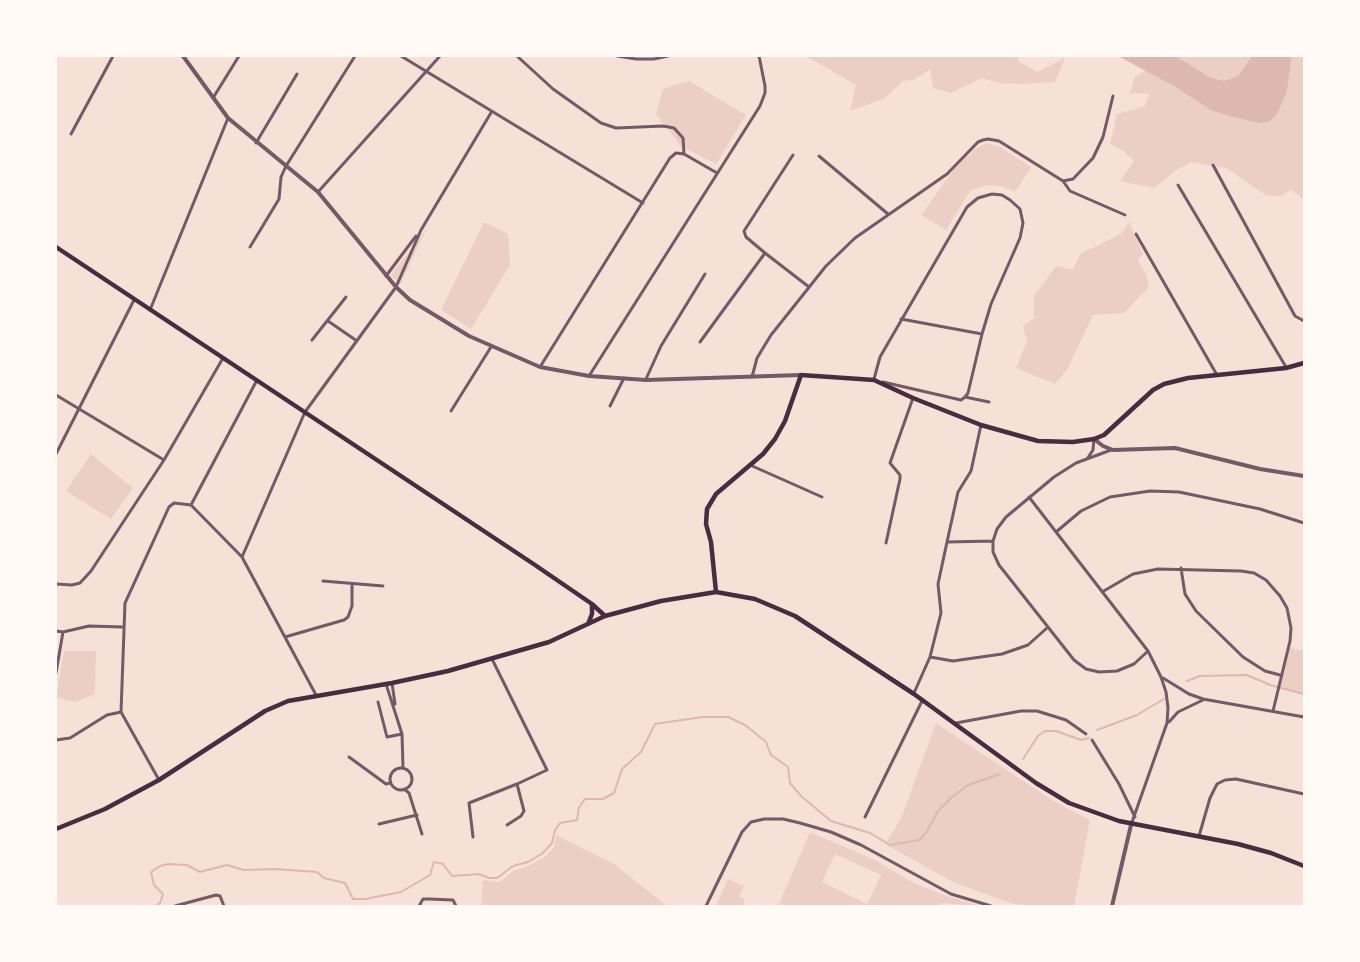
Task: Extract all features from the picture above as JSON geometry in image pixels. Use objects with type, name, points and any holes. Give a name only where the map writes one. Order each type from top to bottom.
[{"type":"main road","points":[[56,247],[592,604],[604,616]]},
{"type":"main road","points":[[716,592],[711,542],[706,531],[707,508],[716,494],[750,465],[775,439],[785,421],[801,375],[874,380],[981,425],[1038,441],[1073,442],[1094,440],[1104,435],[1153,390],[1164,384],[1217,375],[1286,368],[1305,363]]},
{"type":"main road","points":[[56,829],[105,809],[159,780],[265,711],[288,701],[392,683],[492,659],[549,642],[604,616],[661,601],[716,592],[755,598],[789,613],[914,694],[1036,783],[1069,803],[1131,825],[1249,847],[1305,866]]},
{"type":"main road","points":[[588,624],[592,614],[592,604]]},
{"type":"street","points":[[71,134],[113,56]]},
{"type":"street","points":[[183,56],[228,118],[318,192],[396,287],[410,300],[491,347],[540,367],[589,376],[646,380],[801,375]]},
{"type":"street","points":[[213,99],[239,56]]},
{"type":"street","points":[[250,248],[279,199],[281,177],[286,166],[355,56]]},
{"type":"street","points":[[401,56],[643,203]]},
{"type":"street","points":[[318,192],[440,56]]},
{"type":"street","points":[[517,56],[553,89],[601,123],[616,128],[663,126],[674,128],[683,138],[684,154]]},
{"type":"street","points":[[616,56],[636,59],[668,56]]},
{"type":"street","points":[[589,376],[762,100],[765,86],[759,56]]},
{"type":"street","points":[[256,142],[297,74]]},
{"type":"street","points":[[1062,181],[1073,179],[1093,158],[1103,137],[1113,96]]},
{"type":"street","points":[[386,276],[421,230],[492,111]]},
{"type":"street","points":[[150,310],[228,118]]},
{"type":"street","points":[[752,377],[757,358],[771,335],[826,266],[855,238],[947,174],[978,142],[988,139],[999,141],[1062,181],[1070,191],[1125,215]]},
{"type":"street","points":[[540,367],[670,158],[676,153],[684,154],[717,173]]},
{"type":"street","points":[[793,155],[744,231],[746,237],[809,287]]},
{"type":"street","points":[[819,156],[888,214]]},
{"type":"street","points":[[1213,165],[1295,316],[1305,321]]},
{"type":"street","points":[[1178,185],[1286,368]]},
{"type":"street","points":[[992,194],[1002,195],[1020,209],[1023,223],[1020,238],[991,304],[968,393],[961,400],[874,380],[880,357],[901,319],[967,207],[978,198],[992,194]]},
{"type":"street","points":[[242,557],[305,412],[396,287],[421,230]]},
{"type":"street","points":[[1136,234],[1217,375]]},
{"type":"street","points":[[700,342],[765,253]]},
{"type":"street","points":[[646,380],[661,346],[705,274]]},
{"type":"street","points":[[312,340],[346,297]]},
{"type":"street","points":[[56,454],[58,446],[134,300]]},
{"type":"street","points":[[901,319],[982,334]]},
{"type":"street","points":[[328,321],[357,341]]},
{"type":"street","points":[[450,411],[491,347]]},
{"type":"street","points":[[56,584],[80,583],[91,571],[164,460],[223,358]]},
{"type":"street","points":[[610,406],[624,378]]},
{"type":"street","points":[[191,505],[257,380]]},
{"type":"street","points":[[56,396],[164,460]]},
{"type":"street","points":[[964,397],[989,402]]},
{"type":"street","points":[[886,543],[900,479],[900,475],[890,463],[914,398]]},
{"type":"street","points":[[914,694],[930,657],[941,613],[938,584],[958,492],[971,471],[981,425]]},
{"type":"street","points":[[1094,440],[1103,447],[1113,450]]},
{"type":"street","points":[[1086,460],[1093,450],[1094,440]]},
{"type":"street","points":[[1148,651],[1134,664],[1117,671],[1099,672],[1086,669],[1074,660],[999,565],[993,552],[993,541],[997,529],[1006,517],[1054,477],[1076,463],[1113,450],[1175,448],[1260,469],[1305,476]]},
{"type":"street","points":[[750,465],[822,497]]},
{"type":"street","points":[[1056,532],[1082,511],[1110,497],[1150,491],[1179,492],[1260,509],[1305,523]]},
{"type":"street","points":[[1029,497],[1148,651],[1166,692],[1167,723],[1131,825],[1112,906]]},
{"type":"street","points":[[159,780],[121,712],[123,627],[125,603],[169,507],[174,503],[191,505],[242,557],[316,696]]},
{"type":"street","points":[[947,542],[993,541]]},
{"type":"street","points":[[1102,592],[1118,581],[1145,570],[1181,568],[1254,573],[1273,586],[1287,608],[1291,628],[1274,711]]},
{"type":"street","points":[[1181,568],[1185,594],[1196,611],[1243,657],[1265,671],[1281,675]]},
{"type":"street","points":[[323,581],[383,586]]},
{"type":"street","points":[[285,637],[348,617],[352,606],[352,584]]},
{"type":"street","points":[[56,631],[63,632],[89,626],[123,627]]},
{"type":"street","points":[[930,657],[953,661],[1002,654],[1028,645],[1048,626]]},
{"type":"street","points":[[56,673],[63,632]]},
{"type":"street","points":[[473,837],[469,803],[547,770],[492,659]]},
{"type":"street","points":[[1161,677],[1189,694],[1203,699],[1305,717]]},
{"type":"street","points":[[392,683],[395,696],[394,706]]},
{"type":"street","points":[[386,684],[402,734],[403,767]]},
{"type":"street","points":[[1167,723],[1190,704],[1203,699]]},
{"type":"street","points":[[865,817],[922,701]]},
{"type":"street","points":[[378,702],[387,737],[402,734]]},
{"type":"street","points":[[954,723],[1022,711],[1037,711],[1066,720],[1086,734]]},
{"type":"street","points":[[56,740],[70,738],[107,715],[121,712]]},
{"type":"street","points":[[1092,741],[1119,784],[1135,817]]},
{"type":"street","points":[[349,757],[386,784],[390,783],[395,788],[404,789],[409,793],[422,834]]},
{"type":"street","points":[[390,783],[393,770],[403,767]]},
{"type":"street","points":[[403,767],[412,776],[411,784],[404,789]]},
{"type":"street","points":[[1198,837],[1210,798],[1217,784],[1225,780],[1236,779],[1305,794]]},
{"type":"street","points":[[507,825],[521,816],[524,811],[517,784]]},
{"type":"street","points":[[379,824],[417,815]]},
{"type":"street","points":[[706,906],[742,832],[751,822],[764,819],[783,819],[831,832],[861,845],[951,894],[991,906]]},
{"type":"street","points":[[176,906],[216,895],[220,896],[224,906]]},
{"type":"street","points":[[419,906],[423,899],[429,899],[453,900],[456,906]]},
{"type":"shaded area","points":[[806,56],[1019,56],[1019,62],[1037,72],[1065,58],[1055,82],[998,83],[982,78],[951,93],[933,88],[930,69],[914,80],[903,81],[885,98],[850,111],[856,85]]},
{"type":"shaded area","points":[[1118,56],[1176,56],[1209,77],[1224,81],[1238,76],[1252,56],[1292,56],[1287,91],[1277,114],[1270,121],[1260,123],[1211,110],[1174,86]]},
{"type":"shaded area","points":[[1176,56],[1252,56],[1238,76],[1224,81],[1209,77]]},
{"type":"shaded area","points":[[1292,56],[1304,56],[1304,199],[1291,190],[1280,196],[1267,196],[1226,168],[1191,162],[1176,170],[1154,188],[1120,181],[1134,161],[1122,150],[1110,144],[1117,114],[1145,106],[1149,94],[1130,93],[1134,78],[1146,70],[1174,86],[1287,91]]},
{"type":"shaded area","points":[[689,81],[746,115],[716,164],[681,146],[656,114],[663,89]]},
{"type":"shaded area","points":[[986,143],[1000,147],[1031,167],[1015,192],[1001,186],[987,185],[970,191],[946,230],[921,215],[955,168],[974,150]]},
{"type":"shaded area","points":[[484,222],[508,234],[510,265],[471,329],[441,310]]},
{"type":"shaded area","points":[[1129,222],[1143,254],[1138,260],[1146,274],[1149,287],[1124,313],[1093,315],[1067,370],[1055,384],[1016,368],[1027,342],[1023,326],[1034,318],[1034,296],[1056,266],[1073,270],[1080,254],[1121,234]]},
{"type":"shaded area","points":[[427,228],[400,285],[391,275]]},
{"type":"shaded area","points":[[91,454],[133,488],[111,519],[66,491]]},
{"type":"shaded area","points":[[1288,648],[1304,651],[1304,694],[1280,688]]},
{"type":"shaded area","points":[[64,651],[96,651],[95,694],[76,702],[56,698]]},
{"type":"shaded area","points":[[936,723],[1055,802],[1090,820],[1074,906],[1027,906],[1010,903],[953,882],[885,844],[901,819]]},
{"type":"shaded area","points":[[810,832],[875,860],[914,883],[949,897],[981,906],[941,903],[940,906],[778,906]],"holes":[[[835,854],[881,875],[867,904],[822,882]]]},
{"type":"shaded area","points":[[556,835],[614,864],[667,906],[481,906],[483,880],[500,882],[513,871],[545,857],[554,847]]},
{"type":"shaded area","points":[[728,879],[744,886],[739,896],[744,899],[744,906],[716,906]]},
{"type":"waterway","points":[[1187,681],[1200,676],[1247,675],[1270,685],[1304,694]]},
{"type":"waterway","points":[[1097,730],[1137,715],[1164,699]]},
{"type":"waterway","points":[[155,906],[160,903],[163,894],[154,885],[151,872],[168,864],[187,865],[200,872],[227,865],[244,870],[275,869],[317,872],[324,878],[345,883],[353,899],[401,892],[430,875],[434,862],[443,864],[452,876],[479,874],[497,878],[513,866],[528,862],[543,853],[552,843],[555,830],[560,823],[577,820],[579,807],[585,799],[603,799],[614,793],[622,769],[641,752],[655,724],[702,717],[728,717],[745,725],[766,742],[771,755],[788,767],[790,783],[801,796],[831,821],[870,833],[890,845],[919,840],[926,833],[938,811],[952,797],[968,785],[1000,774]]},
{"type":"waterway","points":[[1023,759],[1038,736],[1045,731],[1056,731],[1081,740],[1089,738]]}]
